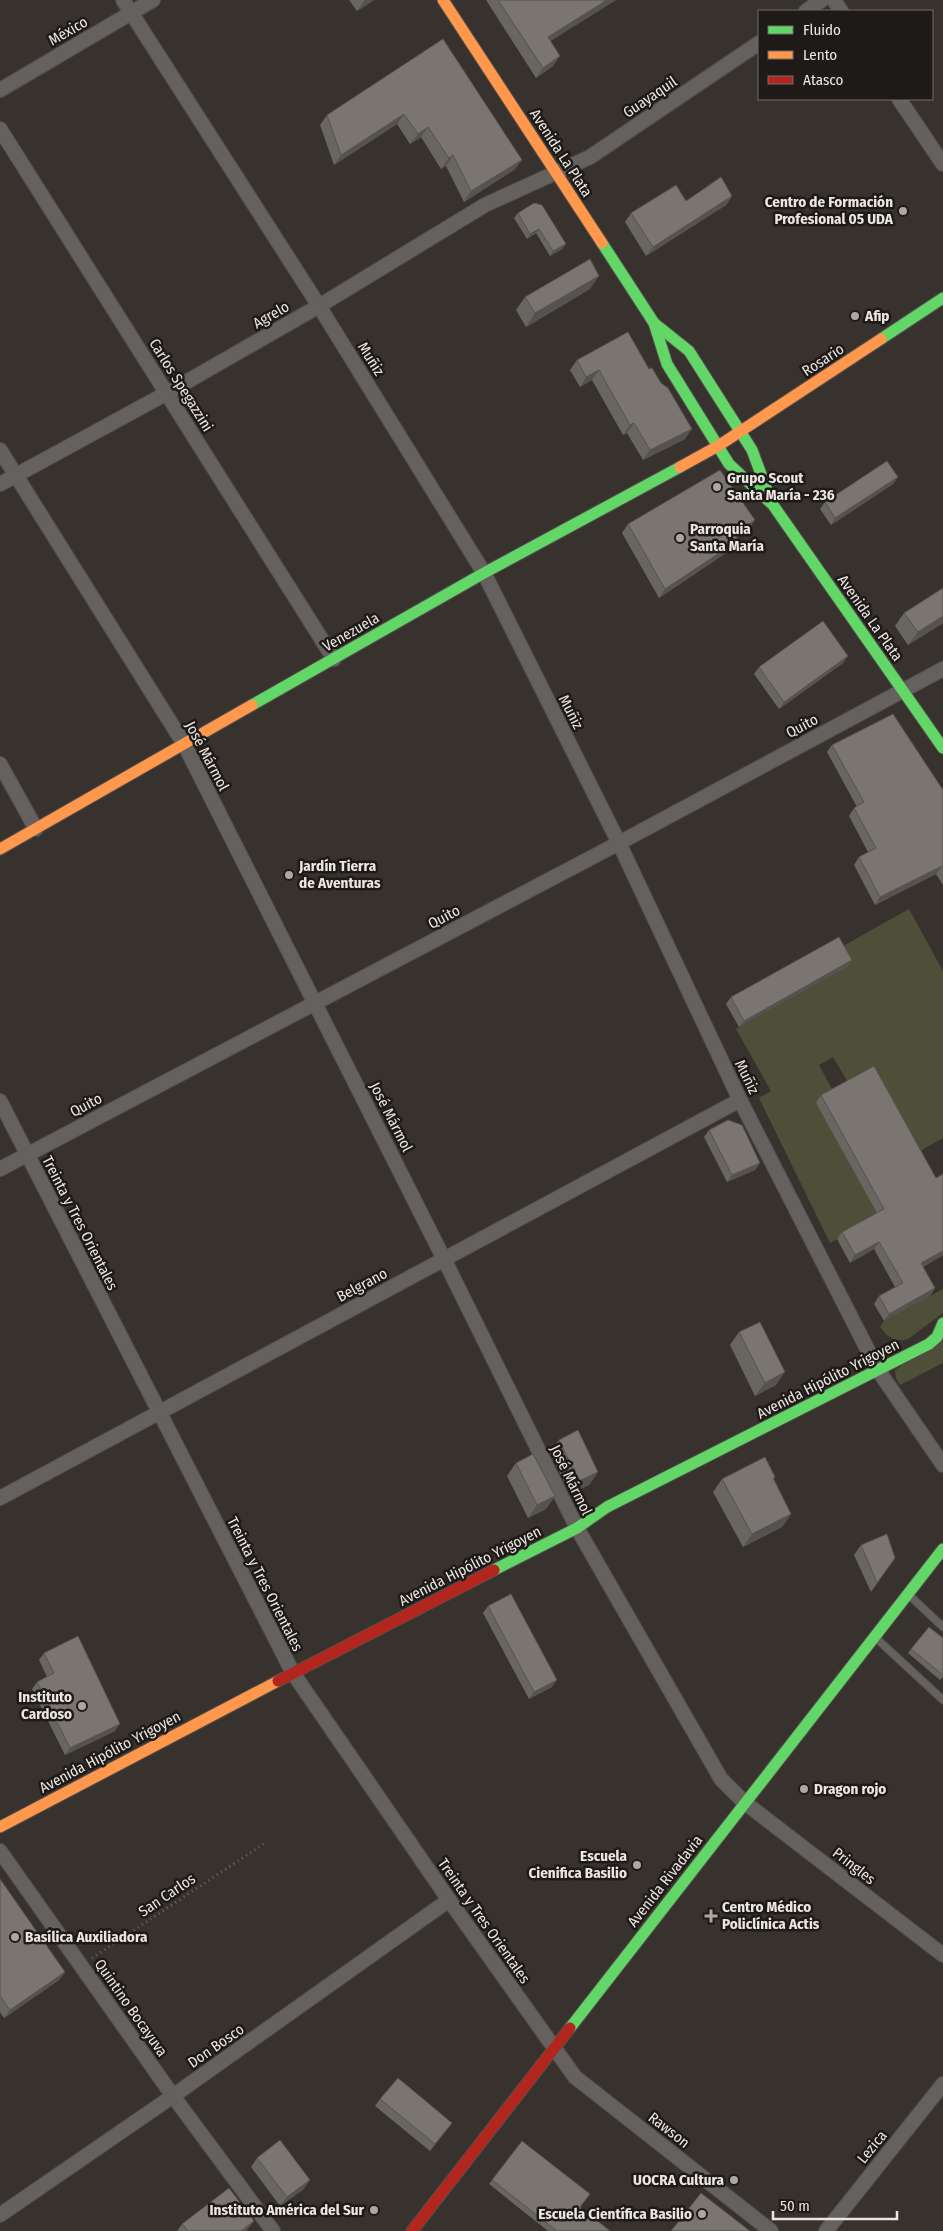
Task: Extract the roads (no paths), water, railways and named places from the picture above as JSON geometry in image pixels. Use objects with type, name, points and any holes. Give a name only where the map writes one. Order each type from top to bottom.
[{"type":"main road","name":"Avenida La Plata","points":[[443,0],[654,324],[667,364],[729,464],[773,505],[943,748]]},
{"type":"main road","name":"Rosario","points":[[718,446],[943,298]]},
{"type":"main road","name":"Avenida La Plata","points":[[654,324],[689,350],[752,450],[773,505]]},
{"type":"main road","name":"Venezuela","points":[[0,849],[484,573],[718,446]]},
{"type":"main road","name":"Avenida Hipólito Yrigoyen","points":[[0,1827],[293,1673],[577,1528],[607,1506],[934,1341],[943,1323]]},
{"type":"main road","name":"Avenida Rivadavia","points":[[412,2231],[555,2049],[744,1802],[943,1549]]},
{"type":"street","name":"Muñiz","points":[[123,0],[319,306],[484,573],[619,843],[740,1100],[878,1370],[943,1465]]},
{"type":"street","name":"México","points":[[0,90],[153,0]]},
{"type":"street","points":[[807,10],[822,0]]},
{"type":"street","name":"Guayaquil","points":[[556,173],[590,157],[758,43]]},
{"type":"street","points":[[900,100],[943,164]]},
{"type":"street","name":"Carlos Spegazzini","points":[[0,129],[334,659]]},
{"type":"street","name":"Agrelo","points":[[0,484],[167,393],[319,306],[485,205],[556,173]]},
{"type":"street","name":"José Mármol","points":[[0,450],[184,744],[316,1003],[577,1528],[721,1779],[744,1802]]},
{"type":"street","name":"Quito","points":[[0,1169],[619,843],[943,669]]},
{"type":"street","points":[[0,764],[36,829]]},
{"type":"street","name":"Belgrano","points":[[0,1498],[740,1100]]},
{"type":"street","name":"Treinta y Tres Orientales","points":[[0,1101],[158,1413],[293,1673],[449,1900],[555,2049]]},
{"type":"street","name":"Pringles","points":[[744,1802],[943,1956]]},
{"type":"street","name":"Quintino Bocayuva","points":[[0,1851],[174,2096],[273,2231]]},
{"type":"street","name":"Don Bosco","points":[[0,2215],[174,2096],[449,1900]]},
{"type":"street","name":"Rawson","points":[[555,2049],[575,2077],[771,2231]]},
{"type":"street","name":"Lezica","points":[[826,2231],[943,2084]]},
{"type":"lane","points":[[909,1594],[943,1627]]},
{"type":"lane","points":[[874,1636],[943,1700]]},
{"type":"place","name":"Centro de Formación Profesional 05 UDA","points":[[903,211]]},
{"type":"place","name":"Afip","points":[[855,316]]},
{"type":"place","name":"Grupo Scout Santa María - 236","points":[[717,487]]},
{"type":"place","name":"Parroquia Santa María","points":[[680,538]]},
{"type":"place","name":"Jardín Tierra de Aventuras","points":[[289,875]]},
{"type":"place","name":"Instituto Cardoso","points":[[82,1706]]},
{"type":"place","name":"Dragon rojo","points":[[804,1789]]},
{"type":"place","name":"Escuela Cienifica Basilio","points":[[637,1865]]},
{"type":"place","name":"Centro Médico Policlínica Actis","points":[[711,1916]]},
{"type":"place","name":"Basílica Auxiliadora","points":[[15,1937]]},
{"type":"place","name":"UOCRA Cultura","points":[[734,2180]]},
{"type":"place","name":"Instituto América del Sur","points":[[374,2210]]},
{"type":"place","name":"Escuela Científica Basilio","points":[[702,2214]]}]
